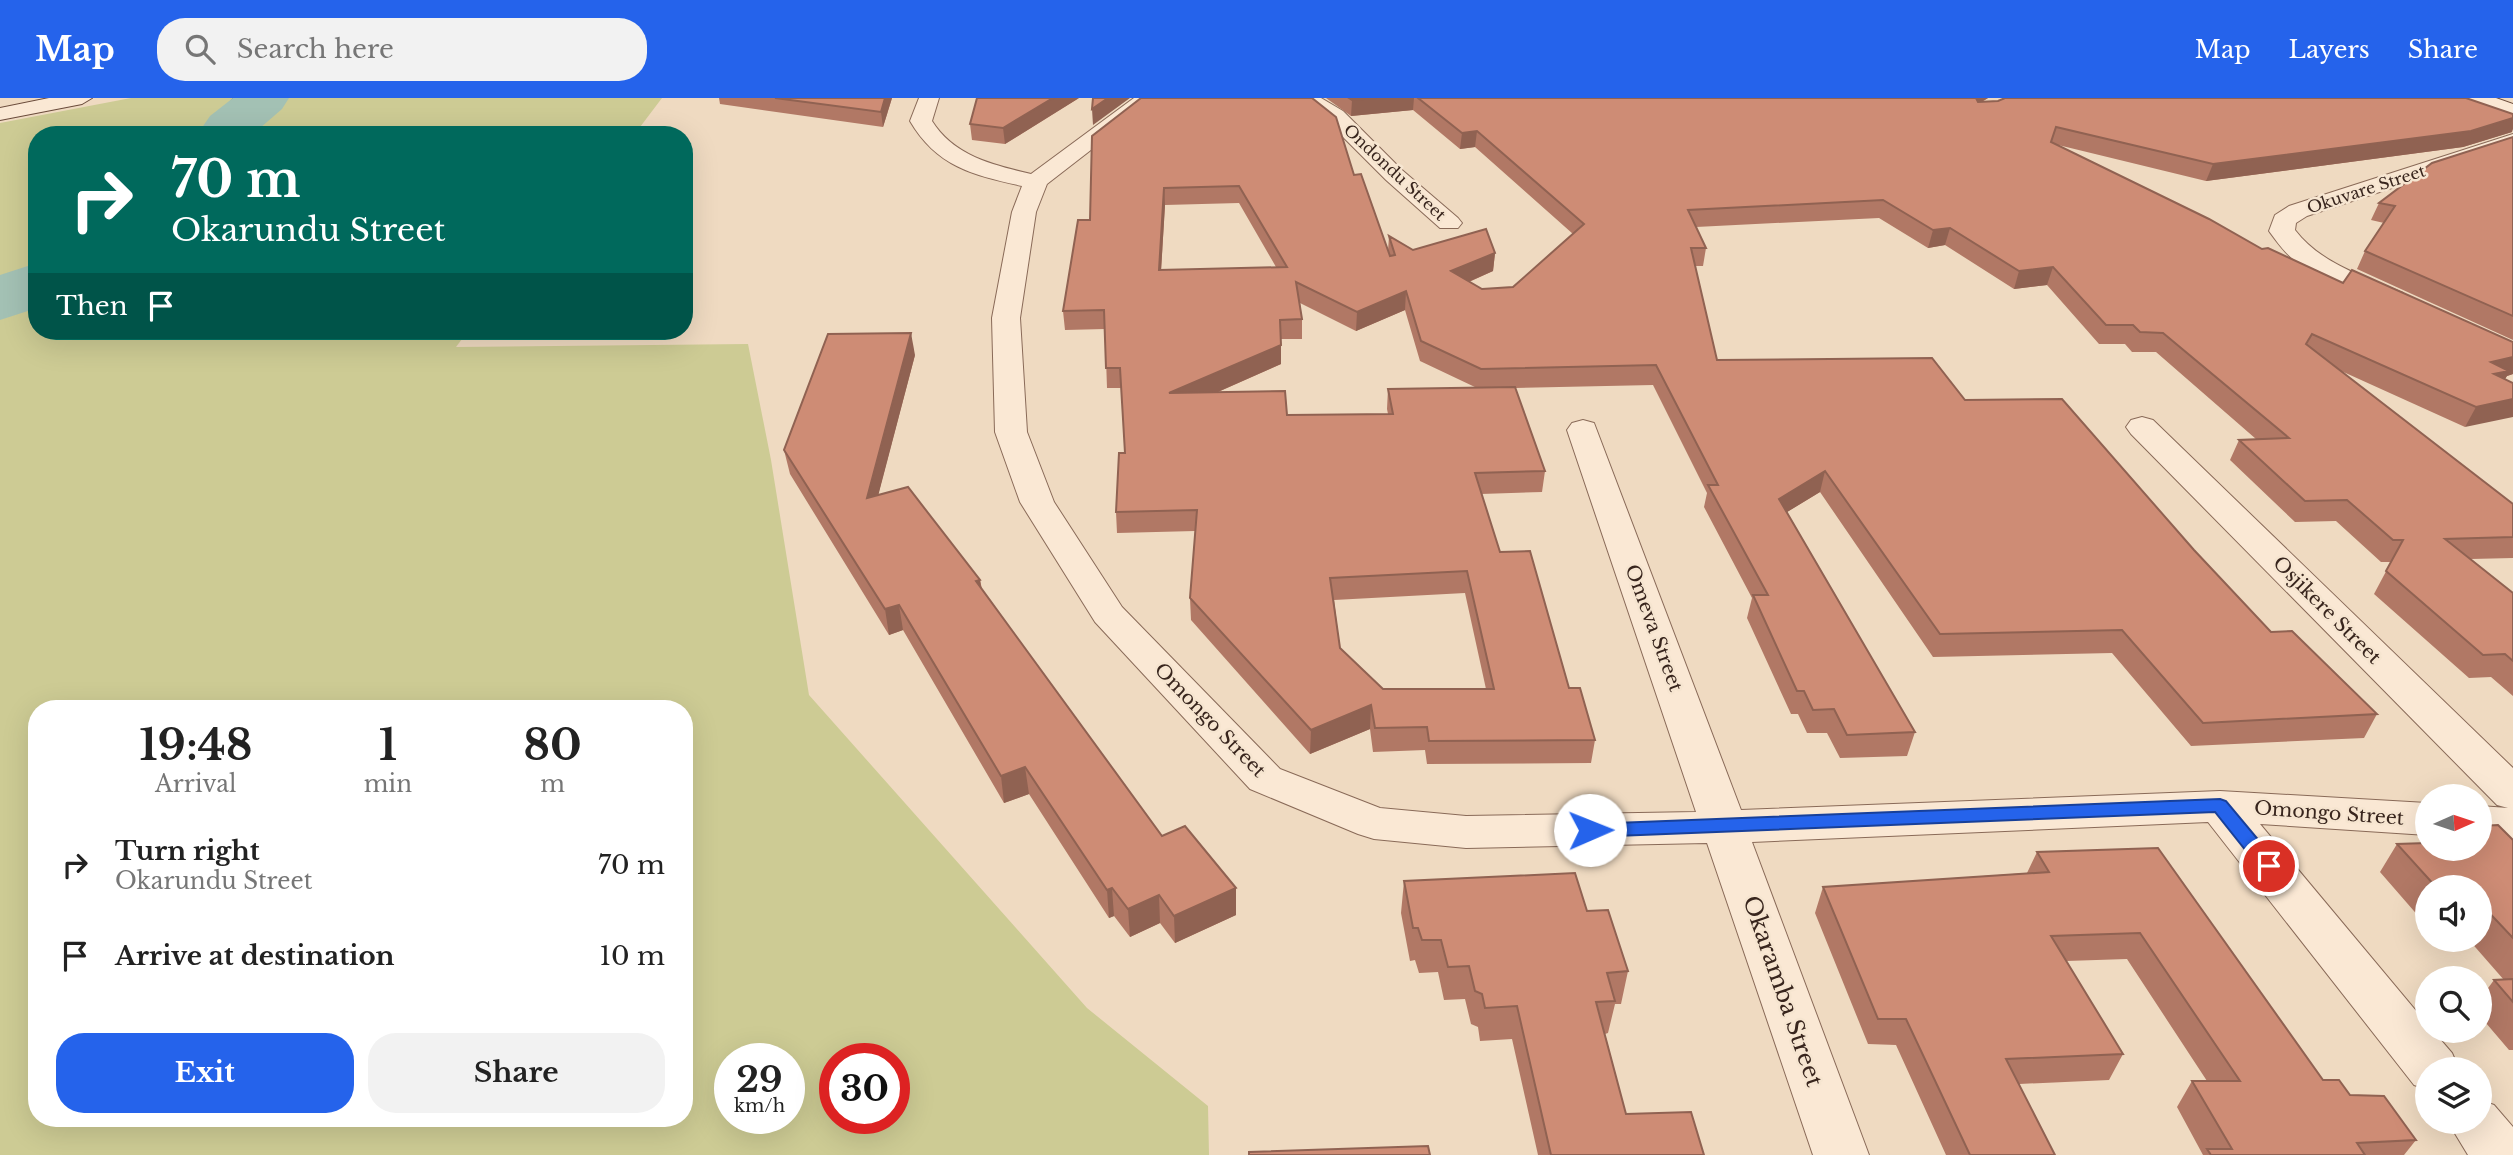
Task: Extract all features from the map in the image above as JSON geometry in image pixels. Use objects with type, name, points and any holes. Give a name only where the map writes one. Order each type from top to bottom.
[{"type":"street","points":[[0,114],[82,98]]},
{"type":"street","points":[[929,98],[921,121],[928,135],[940,147],[972,166],[1036,182]]},
{"type":"street","name":"Omongo Street","points":[[1148,98],[1051,167],[1036,182],[1024,212],[1006,318],[1011,432],[1037,502],[1108,614],[1265,779],[1374,823],[1466,832],[1725,827],[2220,806],[2415,818]]},
{"type":"street","name":"Ondondu Street","points":[[1306,98],[1335,116],[1394,175],[1449,223]]},
{"type":"street","points":[[2476,98],[2513,111]]},
{"type":"street","name":"Okuvare Street","points":[[2413,308],[2314,262],[2291,245],[2282,231],[2284,220],[2298,211],[2513,141]]},
{"type":"street","name":"Osjikere Street","points":[[2142,427],[2513,794]]},
{"type":"street","name":"Omeva Street","points":[[1583,430],[1725,827]]},
{"type":"street","points":[[2220,806],[2423,1057]]},
{"type":"street","points":[[2492,823],[2513,824]]},
{"type":"street","name":"Okaramba Street","points":[[1725,827],[1841,1155]]},
{"type":"street","points":[[2485,1134],[2502,1155]]},
{"type":"shaded area","points":[[131,98],[662,98],[641,126],[28,126],[28,340],[461,340],[456,347],[748,344],[771,460],[809,695],[1087,1008],[1208,1106],[1209,1155],[0,1155],[0,123]]},
{"type":"shaded area","points":[[234,98],[284,98],[260,112],[219,116]]},
{"type":"building","points":[[775,98],[885,98],[881,112]]},
{"type":"building","points":[[977,98],[1053,98],[1003,128],[970,124]]},
{"type":"building","points":[[1093,98],[1108,98],[1092,109]]},
{"type":"building","points":[[1141,98],[1312,98],[1336,117],[1354,175],[1361,174],[1390,256],[1395,255],[1389,236],[1413,250],[1486,229],[1495,253],[1451,271],[1482,289],[1513,287],[1584,224],[1477,131],[1462,133],[1418,98],[1976,98],[1978,102],[2005,98],[2466,98],[2513,114],[2513,118],[2471,131],[2213,164],[2056,127],[2051,142],[2209,219],[2262,249],[2268,248],[2343,283],[2352,270],[2513,342],[2513,357],[2491,362],[2509,371],[2494,374],[2513,383],[2513,399],[2476,407],[2312,334],[2306,344],[2513,504],[2513,537],[2445,539],[2513,593],[2513,661],[2505,654],[2483,655],[2386,571],[2403,540],[2393,540],[2347,500],[2305,501],[2239,440],[2289,438],[2163,333],[2140,332],[2133,325],[2106,325],[2053,267],[2019,271],[1950,228],[1933,230],[1883,200],[1688,210],[1706,248],[1691,248],[1717,360],[1932,358],[1965,400],[2062,399],[2194,550],[2271,632],[2292,631],[2377,714],[2203,723],[2122,630],[1940,634],[1825,471],[1779,499],[1915,732],[1847,735],[1834,709],[1813,710],[1804,691],[1797,691],[1753,595],[1768,595],[1708,485],[1718,485],[1656,365],[1481,369],[1421,341],[1406,291],[1357,312],[1296,282],[1302,319],[1280,320],[1281,345],[1169,393],[1285,391],[1287,415],[1393,414],[1388,389],[1515,387],[1545,471],[1475,473],[1500,552],[1530,551],[1569,688],[1580,688],[1595,740],[1429,741],[1427,727],[1375,728],[1371,705],[1311,730],[1190,598],[1197,510],[1116,512],[1119,453],[1125,453],[1120,368],[1106,368],[1104,310],[1063,311],[1078,220],[1090,220],[1092,136]],"holes":[[[1239,186],[1287,267],[1159,270],[1164,188]],[[1467,571],[1494,689],[1383,689],[1340,648],[1330,578]]]},
{"type":"building","points":[[2513,137],[2513,316],[2365,251],[2395,206],[2379,203],[2432,163]]},
{"type":"building","points":[[911,333],[867,498],[908,487],[980,580],[976,581],[1162,836],[1185,826],[1236,888],[1174,916],[1159,895],[1128,909],[1112,888],[1107,890],[1025,767],[1001,776],[899,605],[885,609],[784,450],[828,334]]},
{"type":"building","points":[[2492,825],[2498,825],[2513,840],[2513,938],[2492,916],[2492,875],[2425,875],[2397,844],[2415,843],[2415,861],[2492,861]]},
{"type":"building","points":[[2158,848],[2323,1080],[2339,1080],[2350,1095],[2384,1096],[2416,1140],[2357,1143],[2365,1155],[2211,1155],[2207,1149],[2232,1149],[2192,1081],[2240,1081],[2140,933],[2051,936],[2123,1054],[2006,1059],[2055,1155],[1970,1155],[1906,1019],[1878,1019],[1823,887],[2049,872],[2037,852]]},
{"type":"building","points":[[1575,873],[1587,911],[1608,910],[1628,971],[1607,973],[1615,1001],[1596,1002],[1626,1114],[1691,1112],[1704,1155],[1551,1155],[1517,1006],[1485,1008],[1482,994],[1475,991],[1469,966],[1448,967],[1441,940],[1422,940],[1418,928],[1413,928],[1404,881]]},
{"type":"building","points":[[2513,979],[2513,1002],[2494,980]]},
{"type":"building","points":[[1428,1146],[1430,1155],[1249,1155],[1249,1152]]},
{"type":"waterway","points":[[230,126],[264,98]]},
{"type":"waterway","points":[[0,300],[28,287]]},
{"type":"route","points":[[1590,830],[1752,826],[2220,806],[2269,866]]}]
